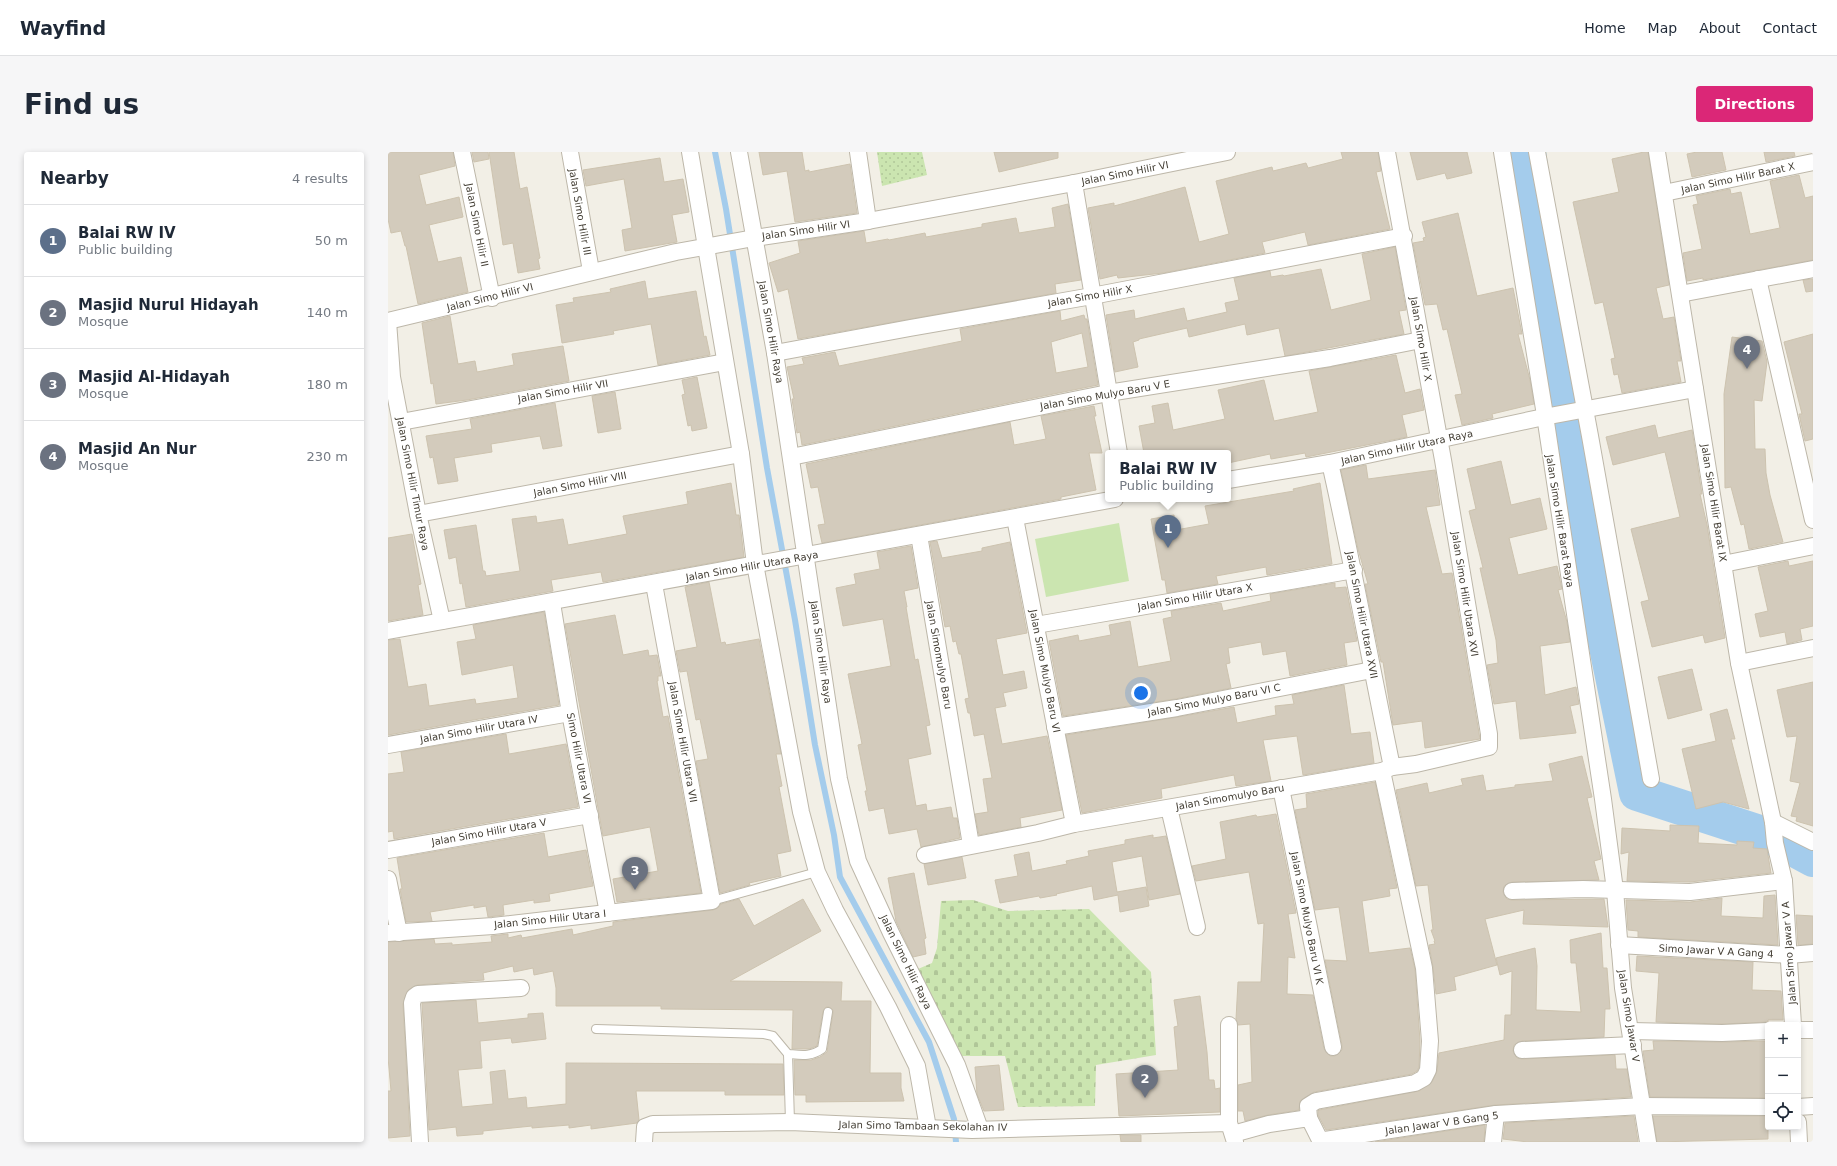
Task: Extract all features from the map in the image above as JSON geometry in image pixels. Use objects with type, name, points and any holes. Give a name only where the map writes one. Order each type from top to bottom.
[{"type":"street","name":"Jalan Simo Hilir II","points":[[462,152],[492,298]]},
{"type":"street","name":"Jalan Simo Hilir III","points":[[570,152],[591,271]]},
{"type":"street","points":[[690,152],[712,246],[725,362],[762,563],[801,812],[817,872],[834,910],[888,1007],[917,1066],[934,1128]]},
{"type":"street","name":"Jalan Simo Hilir Raya","points":[[738,152],[748,239],[775,353],[807,556],[839,779],[858,861],[891,933],[957,1065],[976,1129]]},
{"type":"street","points":[[858,152],[868,221]]},
{"type":"street","name":"Jalan Simo Hilir VI","points":[[388,321],[492,298],[591,271],[676,252],[748,239],[868,221],[1074,183],[1227,152]]},
{"type":"street","name":"Jalan Simo Hilir X","points":[[1387,152],[1404,236],[1439,441]]},
{"type":"street","name":"Jalan Simo Hilir Barat Raya","points":[[1502,152],[1549,416],[1615,890]]},
{"type":"street","points":[[1537,152],[1581,410],[1651,779]]},
{"type":"street","name":"Jalan Simo Hilir Barat IX","points":[[1657,152],[1739,663],[1775,837]]},
{"type":"street","name":"Jalan Simo Hilir Barat X","points":[[1664,193],[1813,162]]},
{"type":"street","points":[[1074,183],[1108,393],[1119,450]]},
{"type":"street","name":"Jalan Simo Hilir X","points":[[775,353],[1092,296],[1404,236]]},
{"type":"street","points":[[1680,294],[1813,269]]},
{"type":"street","points":[[1758,279],[1813,520]]},
{"type":"street","name":"Jalan Simo Hilir Timur Raya","points":[[388,321],[390,377],[401,422],[418,514],[442,621]]},
{"type":"street","name":"Jalan Simo Mulyo Baru V E","points":[[791,457],[1108,393],[1330,358],[1421,340]]},
{"type":"street","name":"Jalan Simo Hilir VII","points":[[401,422],[725,362]]},
{"type":"street","name":"Jalan Simo Hilir Utara Raya","points":[[1231,480],[1330,463],[1439,441],[1549,416],[1695,389]]},
{"type":"street","name":"Jalan Simo Hilir Utara XVI","points":[[1439,441],[1489,734],[1489,747]]},
{"type":"street","name":"Jalan Simo Hilir VIII","points":[[418,514],[741,454]]},
{"type":"street","name":"Jalan Simo Hilir Utara XVII","points":[[1309,1118],[1308,1106],[1316,1101],[1415,1083],[1424,1078],[1428,1070],[1430,1041],[1424,968],[1387,769],[1372,670],[1354,570],[1330,463]]},
{"type":"street","name":"Jalan Simo Hilir Utara Raya","points":[[388,631],[552,603],[762,563],[1105,501]]},
{"type":"street","name":"Jalan Simo Mulyo Baru VI","points":[[1015,518],[1074,824]]},
{"type":"street","name":"Jalan Simomulyo Baru","points":[[919,535],[972,845]]},
{"type":"street","points":[[1723,564],[1813,546]]},
{"type":"street","name":"Jalan Simo Hilir Utara X","points":[[1036,625],[1354,570]]},
{"type":"street","name":"Jalan Simo Hilir Utara VII","points":[[654,584],[712,901]]},
{"type":"street","name":"Simo Hilir Utara VI","points":[[552,603],[570,713],[608,913]]},
{"type":"street","points":[[1739,663],[1813,648]]},
{"type":"street","name":"Jalan Simo Mulyo Baru VI C","points":[[1055,727],[1176,708],[1372,670]]},
{"type":"street","name":"Jalan Simo Hilir Utara IV","points":[[388,744],[570,713]]},
{"type":"street","name":"Jalan Simomulyo Baru","points":[[925,855],[1038,833],[1074,824],[1416,764],[1489,747]]},
{"type":"street","name":"Jalan Simo Mulyo Baru VI K","points":[[1281,788],[1333,1047]]},
{"type":"street","points":[[1168,808],[1197,927]]},
{"type":"street","name":"Jalan Simo Hilir Utara V","points":[[388,850],[590,814]]},
{"type":"street","points":[[1775,837],[1813,842]]},
{"type":"street","name":"Jalan Simo Jawar V A","points":[[1775,837],[1784,881],[1794,1022]]},
{"type":"street","points":[[388,879],[393,933]]},
{"type":"street","points":[[1512,891],[1583,889],[1690,892],[1784,881]]},
{"type":"street","name":"Jalan Simo Jawar V","points":[[1615,890],[1623,988],[1648,1142]]},
{"type":"street","name":"Jalan Simo Hilir Utara I","points":[[393,933],[493,926],[712,901]]},
{"type":"street","name":"Simo Jawar V A Gang 4","points":[[1619,945],[1789,955],[1813,953]]},
{"type":"street","points":[[420,1142],[412,1002],[414,997],[418,994],[521,988]]},
{"type":"street","points":[[1229,1025],[1232,1133],[1270,1124],[1309,1118]]},
{"type":"street","points":[[1801,1030],[1813,1030]]},
{"type":"street","points":[[1522,1050],[1632,1038],[1765,1031]]},
{"type":"street","name":"Jalan Jawar V B Gang 5","points":[[1309,1118],[1317,1136],[1320,1140],[1325,1140],[1496,1114],[1643,1106],[1765,1107]]},
{"type":"street","points":[[1801,1107],[1813,1106]]},
{"type":"street","points":[[1493,1142],[1496,1114]]},
{"type":"street","name":"Jalan Simo Tambaan Sekolahan IV","points":[[644,1142],[646,1127],[653,1124],[790,1122],[976,1129],[1059,1135],[1232,1133]]},
{"type":"street","points":[[1798,1130],[1799,1142]]},
{"type":"lane","points":[[712,901],[817,872]]},
{"type":"lane","points":[[788,1054],[807,1056],[815,1054],[822,1049],[828,1012]]},
{"type":"lane","points":[[596,1029],[764,1034],[773,1036],[788,1054],[790,1122]]},
{"type":"green space","points":[[877,152],[922,152],[927,175],[882,186]]},
{"type":"green space","points":[[1119,523],[1129,581],[1046,597],[1035,539]]},
{"type":"green space","points":[[973,900],[1008,911],[1089,909],[1151,972],[1156,1055],[1096,1065],[1095,1106],[1018,1107],[1005,1056],[954,1056],[911,972],[932,963],[937,948],[941,901]]},
{"type":"building","points":[[388,152],[453,152],[455,166],[419,175],[426,205],[459,197],[463,217],[429,225],[438,262],[461,257],[468,292],[418,304],[406,246],[401,231],[391,233],[388,219]]},
{"type":"building","points":[[472,152],[488,152],[489,159],[474,162]]},
{"type":"building","points":[[489,152],[514,152],[520,189],[527,187],[540,258],[538,259],[540,269],[518,273],[513,243],[503,245]]},
{"type":"building","points":[[759,152],[802,152],[805,171],[809,170],[809,172],[850,164],[857,213],[795,222],[787,171],[763,175]]},
{"type":"building","points":[[994,152],[1058,152],[1058,158],[999,172]]},
{"type":"building","points":[[1341,152],[1378,152],[1381,171],[1376,172],[1390,229],[1308,245],[1305,232],[1262,242],[1265,253],[1163,273],[1118,278],[1117,275],[1100,279],[1088,208],[1114,203],[1114,206],[1185,187],[1199,242],[1229,234],[1216,181],[1272,167],[1273,171],[1306,163],[1308,168],[1343,159]]},
{"type":"building","points":[[1410,152],[1467,152],[1472,173],[1447,179],[1445,173],[1417,180]]},
{"type":"building","points":[[1648,152],[1669,285],[1656,288],[1663,319],[1674,317],[1681,361],[1677,361],[1681,382],[1622,393],[1618,374],[1614,375],[1611,359],[1615,358],[1603,302],[1595,304],[1573,202],[1619,192],[1612,159]]},
{"type":"building","points":[[1697,152],[1722,152],[1726,170],[1692,177],[1687,154]]},
{"type":"building","points":[[1764,152],[1794,152],[1795,156],[1766,162]]},
{"type":"building","points":[[660,158],[664,182],[683,179],[689,212],[672,215],[677,242],[625,251],[622,230],[632,228],[624,179],[586,186],[583,170]]},
{"type":"building","points":[[1799,175],[1805,198],[1813,196],[1813,260],[1703,280],[1703,278],[1687,281],[1683,253],[1702,249],[1693,205],[1698,204],[1696,196],[1730,189],[1731,194],[1741,192],[1750,234],[1780,228],[1770,181]]},
{"type":"building","points":[[1068,204],[1081,280],[1055,284],[1056,293],[798,339],[788,289],[778,292],[769,263],[800,253],[798,241],[864,231],[866,243],[925,233],[926,237],[982,227],[982,224],[1016,218],[1019,233],[1055,227],[1052,208]]},
{"type":"building","points":[[1458,213],[1477,296],[1513,288],[1522,334],[1518,334],[1530,380],[1534,404],[1492,414],[1493,418],[1462,425],[1455,395],[1462,394],[1447,329],[1443,330],[1437,304],[1425,305],[1413,243],[1424,241],[1423,238],[1426,237],[1422,222]]},
{"type":"building","points":[[1395,247],[1406,310],[1399,311],[1404,334],[1285,356],[1279,328],[1247,335],[1245,324],[1189,337],[1187,328],[1139,339],[1133,342],[1138,367],[1115,372],[1106,315],[1134,310],[1135,319],[1184,308],[1187,321],[1227,312],[1225,303],[1239,300],[1234,278],[1270,271],[1271,277],[1321,269],[1331,310],[1371,300],[1362,254]]},
{"type":"building","points":[[1813,279],[1813,291],[1806,292],[1803,280]]},
{"type":"building","points":[[645,281],[648,299],[696,291],[704,337],[706,336],[710,355],[658,365],[651,324],[613,331],[614,334],[562,343],[556,305],[574,302],[573,298],[611,292],[610,289]]},
{"type":"building","points":[[1060,311],[1061,321],[1084,315],[1085,319],[1087,319],[1098,385],[802,445],[800,432],[797,433],[792,399],[794,399],[787,367],[804,364],[802,358],[835,352],[839,366],[962,341],[960,329]],"holes":[[[1082,333],[1088,367],[1056,373],[1051,342]]]},
{"type":"building","points":[[450,316],[458,364],[475,361],[477,372],[514,365],[512,354],[563,346],[569,381],[467,400],[436,404],[433,383],[431,384],[422,323]]},
{"type":"building","points":[[1813,334],[1813,439],[1805,441],[1799,414],[1802,414],[1784,342]]},
{"type":"building","points":[[1732,337],[1762,341],[1767,362],[1762,401],[1754,400],[1755,449],[1765,449],[1766,473],[1770,495],[1783,542],[1749,549],[1744,524],[1741,525],[1731,487],[1725,488],[1724,394]]},
{"type":"building","points":[[1396,355],[1405,393],[1420,389],[1424,410],[1402,415],[1407,437],[1306,457],[1305,453],[1271,459],[1270,454],[1231,462],[1231,450],[1143,450],[1139,426],[1155,423],[1152,406],[1168,403],[1173,430],[1225,419],[1218,390],[1264,380],[1274,421],[1318,412],[1309,371]]},
{"type":"building","points":[[697,377],[707,428],[692,431],[691,425],[688,426],[682,395],[685,394],[682,380]]},
{"type":"building","points":[[615,392],[621,429],[598,433],[592,396]]},
{"type":"building","points":[[555,403],[562,446],[543,449],[540,436],[491,444],[492,452],[454,458],[458,481],[438,484],[433,457],[430,458],[426,436],[472,429],[470,419]]},
{"type":"building","points":[[1094,406],[1096,416],[1094,416],[1102,453],[1089,453],[1096,490],[1061,497],[1061,499],[822,543],[818,525],[825,524],[818,487],[811,488],[806,464],[1010,422],[1014,445],[1046,439],[1041,416]]},
{"type":"building","points":[[1655,425],[1658,438],[1692,430],[1702,494],[1700,494],[1707,525],[1725,638],[1705,643],[1703,635],[1652,647],[1641,602],[1649,600],[1631,529],[1680,517],[1665,452],[1613,465],[1606,437]]},
{"type":"building","points":[[1501,461],[1511,505],[1540,498],[1547,529],[1509,538],[1518,575],[1557,566],[1562,589],[1558,590],[1567,622],[1570,642],[1540,646],[1545,695],[1576,687],[1579,704],[1570,706],[1576,733],[1520,739],[1516,701],[1494,704],[1487,665],[1498,663],[1496,640],[1480,568],[1483,568],[1469,511],[1476,509],[1467,469]]},
{"type":"building","points":[[1366,465],[1368,479],[1435,470],[1440,505],[1426,507],[1442,574],[1452,573],[1480,739],[1425,748],[1422,721],[1393,725],[1383,662],[1381,662],[1365,584],[1368,584],[1358,549],[1341,470]]},
{"type":"building","points":[[731,483],[736,515],[739,515],[744,557],[603,582],[601,572],[551,580],[553,591],[466,607],[462,583],[460,584],[456,557],[449,559],[444,530],[476,525],[483,571],[485,571],[486,576],[520,571],[512,519],[536,516],[537,523],[563,519],[568,545],[627,534],[623,516],[688,504],[686,492]]},
{"type":"building","points":[[1320,483],[1332,564],[1267,575],[1266,567],[1216,576],[1218,584],[1167,593],[1165,580],[1162,580],[1151,519],[1174,515],[1176,530],[1209,524],[1205,506],[1294,491],[1293,489]]},
{"type":"building","points":[[412,534],[421,584],[418,585],[423,615],[388,621],[388,538]]},
{"type":"building","points":[[937,541],[942,558],[982,551],[982,548],[1010,542],[1027,633],[996,639],[1003,675],[1024,671],[1027,688],[1003,693],[1006,706],[995,708],[1002,744],[1047,736],[1062,810],[1020,818],[1021,827],[979,835],[975,814],[988,812],[983,779],[992,778],[984,734],[974,736],[970,713],[968,713],[965,699],[969,698],[961,654],[959,654],[956,641],[953,642],[950,626],[945,627],[930,542]]},
{"type":"building","points":[[911,546],[918,588],[904,591],[915,660],[918,659],[930,725],[926,726],[931,754],[908,759],[916,806],[926,804],[927,811],[951,807],[953,818],[957,818],[960,838],[921,847],[917,829],[889,834],[884,808],[869,811],[865,791],[867,791],[858,745],[862,744],[848,674],[891,666],[883,619],[843,626],[836,588],[856,584],[854,574],[880,569],[877,552]]},
{"type":"building","points":[[1788,561],[1789,566],[1813,561],[1813,626],[1800,629],[1802,640],[1787,644],[1785,632],[1760,637],[1755,614],[1768,611],[1758,567]]},
{"type":"building","points":[[709,582],[721,643],[725,642],[726,645],[759,639],[781,754],[776,754],[782,786],[779,787],[791,851],[777,854],[781,876],[749,883],[750,885],[720,893],[696,761],[708,759],[700,719],[696,720],[687,671],[680,672],[676,651],[697,647],[685,587]]},
{"type":"building","points":[[1335,583],[1335,588],[1346,587],[1357,641],[1344,643],[1347,665],[1290,676],[1286,651],[1263,655],[1261,642],[1228,648],[1230,663],[1226,664],[1231,688],[1175,699],[1063,716],[1049,641],[1078,635],[1079,641],[1111,635],[1109,625],[1130,621],[1138,667],[1171,661],[1163,619],[1172,617],[1171,611],[1221,603],[1223,611],[1271,601],[1270,594]]},
{"type":"building","points":[[544,612],[559,705],[388,735],[388,640],[400,639],[408,687],[426,684],[429,706],[475,699],[476,704],[518,698],[513,665],[462,675],[457,642],[476,639],[473,625]]},
{"type":"building","points":[[615,615],[623,655],[648,650],[649,656],[657,655],[661,676],[658,676],[657,681],[663,717],[668,716],[701,893],[617,902],[613,879],[658,871],[650,827],[603,836],[565,624]]},
{"type":"building","points":[[1692,669],[1702,710],[1668,719],[1658,677]]},
{"type":"building","points":[[1813,682],[1813,826],[1796,821],[1797,817],[1791,816],[1800,783],[1790,781],[1797,736],[1787,737],[1777,690]]},
{"type":"building","points":[[1344,685],[1351,734],[1370,732],[1374,763],[1303,775],[1297,736],[1263,740],[1271,781],[1236,786],[1234,775],[1161,789],[1162,798],[1082,813],[1066,735],[1234,707],[1237,723],[1276,715],[1275,706],[1294,704],[1292,695]]},
{"type":"building","points":[[1727,709],[1735,739],[1731,739],[1749,809],[1723,802],[1696,809],[1682,749],[1716,741],[1710,714]]},
{"type":"building","points":[[506,734],[509,754],[566,744],[578,807],[394,839],[393,831],[388,832],[388,774],[404,772],[401,752]]},
{"type":"building","points":[[1582,756],[1592,797],[1587,798],[1601,859],[1594,861],[1599,880],[1512,882],[1504,886],[1503,892],[1507,899],[1512,900],[1604,899],[1608,927],[1523,924],[1524,910],[1485,919],[1497,965],[1454,977],[1456,990],[1436,994],[1429,945],[1435,944],[1435,941],[1431,930],[1433,930],[1428,885],[1416,886],[1396,790],[1427,783],[1429,793],[1463,785],[1461,779],[1483,775],[1486,791],[1515,787],[1515,785],[1553,781],[1549,764]]},
{"type":"building","points":[[1375,782],[1397,888],[1389,889],[1390,896],[1362,901],[1369,953],[1410,948],[1415,969],[1420,1041],[1419,1067],[1417,1071],[1412,1074],[1314,1092],[1300,1101],[1299,1110],[1268,1115],[1245,1121],[1243,1111],[1238,1111],[1238,1085],[1252,1082],[1250,1024],[1238,1025],[1236,1019],[1238,982],[1261,982],[1264,923],[1258,924],[1249,872],[1196,881],[1192,866],[1226,859],[1220,822],[1256,815],[1257,817],[1276,814],[1296,913],[1288,914],[1295,958],[1288,957],[1287,994],[1313,995],[1324,1049],[1330,1056],[1335,1056],[1342,1050],[1342,1045],[1325,960],[1347,961],[1339,907],[1315,910],[1295,810],[1307,808],[1306,794]]},
{"type":"building","points":[[1670,825],[1699,826],[1698,843],[1737,845],[1737,841],[1754,842],[1753,848],[1767,849],[1771,873],[1690,882],[1627,881],[1629,852],[1621,854],[1622,828],[1670,831]]},
{"type":"building","points":[[544,833],[548,857],[586,850],[593,886],[549,894],[550,901],[534,903],[534,900],[503,905],[504,915],[488,917],[486,906],[474,908],[474,905],[430,912],[432,921],[406,922],[400,889],[402,889],[397,858]]},
{"type":"building","points":[[1153,835],[1153,838],[1166,836],[1180,894],[1149,900],[1142,856],[1112,862],[1117,892],[1146,887],[1149,906],[1120,912],[1118,895],[1094,900],[1092,886],[1056,894],[1057,895],[1040,898],[1039,896],[1000,903],[995,880],[1018,876],[1014,855],[1029,852],[1032,871],[1067,864],[1066,861],[1089,856],[1088,851],[1125,844],[1125,840]]},
{"type":"building","points":[[962,857],[966,878],[928,885],[924,864]]},
{"type":"building","points":[[914,873],[926,938],[924,939],[926,954],[913,957],[896,921],[888,878]]},
{"type":"building","points":[[1775,895],[1778,945],[1638,937],[1638,931],[1628,930],[1626,900],[1690,902],[1722,898],[1721,916],[1763,918],[1764,896]]},
{"type":"building","points":[[739,899],[754,926],[803,899],[821,931],[730,981],[842,982],[841,1001],[871,1001],[870,1073],[901,1073],[901,1088],[904,1101],[806,1102],[806,1095],[795,1095],[794,1060],[811,1060],[820,1057],[827,1052],[833,1013],[833,1010],[829,1007],[826,1007],[823,1011],[817,1046],[809,1049],[792,1049],[793,1010],[661,1009],[661,1006],[556,1006],[556,988],[553,971],[534,975],[533,968],[514,972],[513,966],[483,973],[484,980],[417,985],[408,990],[403,1004],[410,1136],[388,1138],[388,1091],[391,1091],[388,1057],[388,942],[434,939],[435,944],[452,943],[452,945],[492,942],[491,936],[508,934],[508,938],[521,935],[522,938],[572,929],[573,935],[613,926],[613,922],[713,910],[718,908],[721,904]]},
{"type":"building","points":[[1796,915],[1813,916],[1813,944],[1798,945]]},
{"type":"building","points":[[1601,933],[1603,968],[1607,968],[1610,1009],[1605,1009],[1604,1037],[1522,1041],[1514,1045],[1513,1051],[1517,1058],[1522,1059],[1615,1055],[1616,1069],[1627,1069],[1631,1097],[1495,1105],[1326,1130],[1318,1115],[1319,1110],[1419,1091],[1432,1082],[1437,1071],[1439,1053],[1504,1040],[1505,1015],[1511,1015],[1512,971],[1500,975],[1496,958],[1535,948],[1537,966],[1536,1010],[1581,1012],[1576,963],[1571,963],[1570,940]]},
{"type":"building","points":[[1637,956],[1753,962],[1752,990],[1781,991],[1783,1020],[1722,1024],[1656,1022],[1659,973],[1636,971]]},
{"type":"building","points":[[1200,996],[1209,1080],[1214,1080],[1215,1089],[1220,1088],[1220,1112],[1119,1116],[1116,1074],[1178,1070],[1174,1027],[1178,1026],[1174,1000]]},
{"type":"building","points":[[476,1000],[478,1023],[528,1018],[528,1014],[543,1013],[546,1039],[512,1043],[511,1038],[480,1041],[482,1068],[458,1070],[462,1107],[493,1104],[490,1072],[505,1070],[508,1099],[526,1097],[527,1108],[566,1104],[566,1063],[783,1064],[784,1095],[725,1095],[725,1091],[636,1091],[639,1120],[637,1123],[591,1129],[591,1125],[569,1128],[569,1125],[532,1128],[532,1126],[483,1131],[483,1134],[457,1136],[456,1127],[429,1130],[422,1003]]},
{"type":"building","points":[[1653,1041],[1765,1041],[1765,1098],[1650,1097],[1643,1051],[1654,1050]]},
{"type":"building","points":[[999,1065],[1004,1110],[984,1111],[977,1094],[975,1067]]},
{"type":"building","points":[[1634,1116],[1638,1142],[1528,1142],[1503,1139],[1505,1123]]},
{"type":"building","points":[[1653,1116],[1765,1116],[1765,1130],[1768,1130],[1768,1139],[1657,1142]]},
{"type":"building","points":[[1485,1125],[1484,1142],[1375,1142]]},
{"type":"building","points":[[1120,1135],[1141,1135],[1141,1142],[1121,1142]]},
{"type":"waterway","points":[[715,152],[726,209],[767,468],[795,620],[815,745],[834,835],[840,877],[929,1042],[954,1119],[956,1142]]},
{"type":"waterway","points":[[1528,152],[1578,506],[1637,793],[1757,832],[1778,840],[1813,859]]},
{"type":"place","name":"Masjid An Nur","points":[[1747,369]]},
{"type":"place","name":"Balai RW IV","points":[[1168,548]]},
{"type":"place","name":"Masjid Al-Hidayah","points":[[635,890]]},
{"type":"place","name":"Masjid Nurul Hidayah","points":[[1145,1098]]}]
